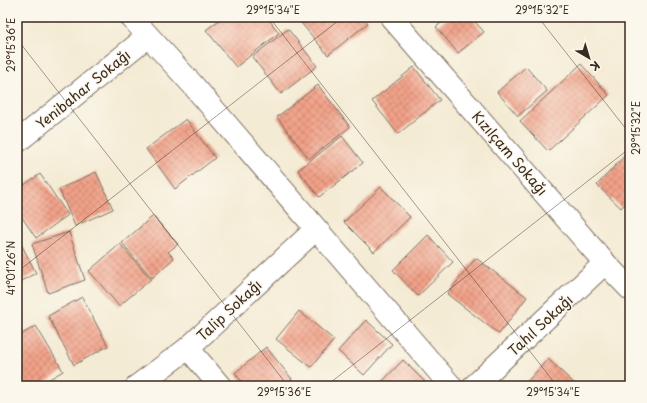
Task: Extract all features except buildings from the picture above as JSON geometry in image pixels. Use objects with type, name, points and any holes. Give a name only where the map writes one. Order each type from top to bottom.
[{"type":"street","points":[[131,17],[192,84],[451,386]]},
{"type":"street","name":"Kızılçam Sokağı","points":[[391,17],[605,263],[630,289]]},
{"type":"street","name":"Yenibahar Sokağı","points":[[17,142],[148,36]]},
{"type":"street","name":"Talip Sokağı","points":[[137,386],[188,348],[316,229]]},
{"type":"street","name":"Tahıl Sokağı","points":[[474,386],[605,263]]},
{"type":"street","points":[[188,348],[220,386]]}]
